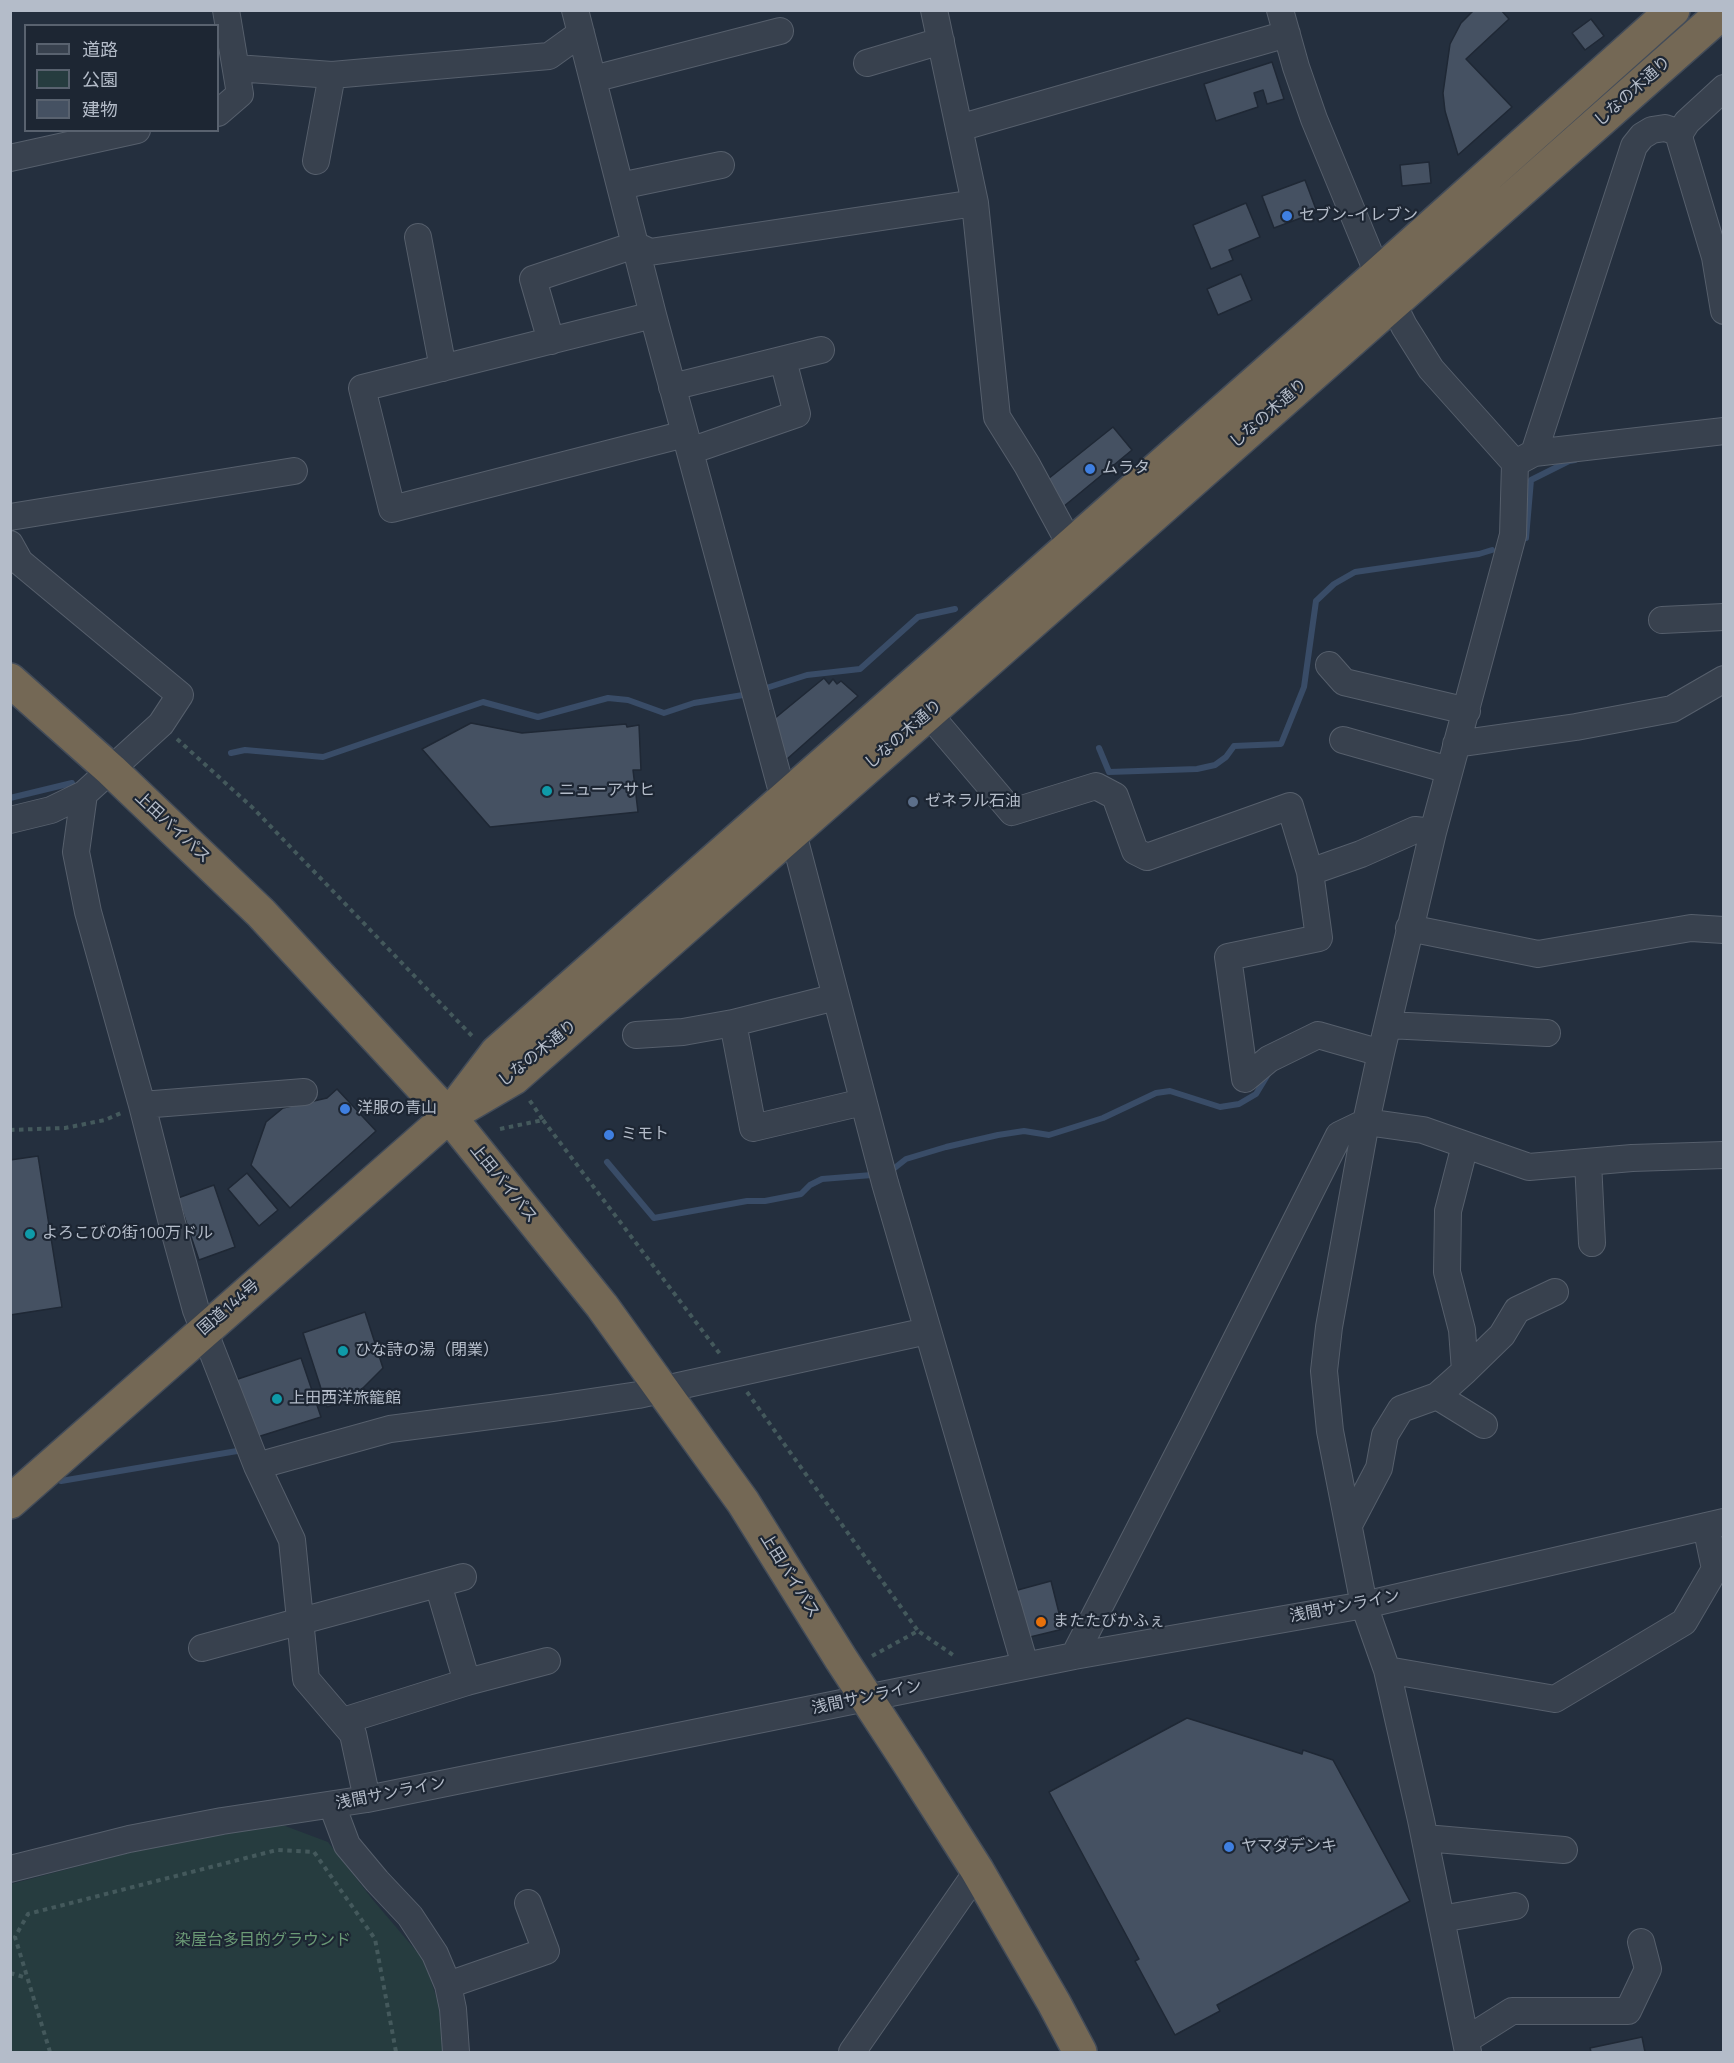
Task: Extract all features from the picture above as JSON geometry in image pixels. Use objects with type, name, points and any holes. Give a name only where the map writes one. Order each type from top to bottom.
[{"type":"highway","name":"しなの木通り","points":[[449,1116],[497,1052],[1378,274],[1673,10]]},
{"type":"highway","name":"しなの木通り","points":[[449,1116],[514,1078],[1724,11]]},
{"type":"highway","name":"上田バイパス","points":[[10,680],[111,770],[261,913],[449,1116],[602,1306],[743,1502],[977,1870],[1080,2052]]},
{"type":"highway","name":"国道144号","points":[[10,1502],[449,1116]]},
{"type":"highway","name":"上田バイパス","points":[[907,1760],[1055,2052]]},
{"type":"street","points":[[219,113],[240,94],[226,10]]},
{"type":"street","points":[[934,10],[975,203],[998,417],[1071,546]]},
{"type":"street","points":[[236,68],[332,75],[549,56],[578,22]]},
{"type":"street","points":[[578,22],[653,315],[863,1102],[927,1331],[1025,1665]]},
{"type":"street","points":[[959,128],[1284,22],[1314,119],[1378,274],[1411,339],[1431,369],[1525,458]]},
{"type":"street","points":[[593,79],[780,31]]},
{"type":"street","points":[[867,63],[941,41]]},
{"type":"street","points":[[316,161],[332,75]]},
{"type":"street","points":[[1724,88],[1687,122],[1680,133],[1680,140],[1715,257],[1724,311]]},
{"type":"street","points":[[1641,1942],[1648,1969],[1628,2011],[1512,2011],[1467,2046],[1425,1838],[1387,1670],[1364,1605],[1330,1431],[1324,1371],[1329,1327],[1366,1122],[1381,1053],[1433,832],[1513,535],[1525,458],[1634,146],[1652,129],[1665,128],[1680,133]]},
{"type":"street","points":[[10,158],[41,141],[120,132]]},
{"type":"street","points":[[620,186],[721,165]]},
{"type":"street","points":[[551,340],[533,279],[635,244],[650,252],[975,203]]},
{"type":"street","points":[[418,237],[443,368]]},
{"type":"street","points":[[653,315],[362,388],[392,509],[687,443],[797,414],[783,360]]},
{"type":"street","points":[[672,387],[821,350]]},
{"type":"street","points":[[1525,458],[1724,430]]},
{"type":"street","points":[[10,517],[294,471]]},
{"type":"street","points":[[10,544],[20,562],[180,695],[161,724],[84,794],[51,810],[10,820]]},
{"type":"street","points":[[1662,620],[1724,617]]},
{"type":"street","points":[[1329,665],[1344,682],[1467,711]]},
{"type":"street","points":[[1456,744],[1576,727],[1672,709],[1724,679]]},
{"type":"street","points":[[928,713],[1012,812],[1096,786],[1115,796],[1135,851],[1147,857],[1290,806],[1310,872],[1319,938],[1228,957],[1245,1079],[1269,1059],[1318,1035],[1381,1053]]},
{"type":"street","points":[[1343,740],[1449,770]]},
{"type":"street","points":[[84,794],[76,852],[88,912],[196,1310],[257,1466],[292,1540],[306,1679],[353,1734],[367,1799]]},
{"type":"street","points":[[1310,872],[1361,854],[1414,830],[1433,832]]},
{"type":"street","points":[[1410,928],[1538,954],[1691,928],[1724,930]]},
{"type":"street","points":[[636,1035],[683,1032],[733,1023],[836,997]]},
{"type":"street","points":[[733,1023],[753,1128],[863,1102]]},
{"type":"street","points":[[1388,1025],[1547,1033]]},
{"type":"street","points":[[142,1105],[304,1092]]},
{"type":"street","points":[[1074,1656],[1339,1135],[1366,1122],[1423,1130],[1529,1167],[1724,1155]]},
{"type":"street","points":[[1465,1145],[1448,1211],[1446,1272],[1462,1330],[1465,1371]]},
{"type":"street","points":[[1588,1162],[1592,1243]]},
{"type":"street","points":[[1348,1525],[1379,1468],[1385,1435],[1401,1409],[1437,1396],[1502,1335],[1517,1310],[1555,1292]]},
{"type":"street","points":[[257,1466],[390,1429],[638,1395],[927,1331]]},
{"type":"street","points":[[1437,1396],[1484,1425]]},
{"type":"street","points":[[1387,1670],[1555,1699],[1684,1622],[1715,1569],[1715,1524]]},
{"type":"street","name":"浅間サンライン","points":[[10,1869],[152,1834],[367,1799],[1025,1665],[1364,1605],[1715,1524]]},
{"type":"street","points":[[202,1648],[463,1577]]},
{"type":"street","points":[[438,1584],[467,1682]]},
{"type":"street","points":[[343,1721],[467,1682],[547,1661]]},
{"type":"street","points":[[332,1805],[347,1845],[410,1916],[435,1954],[448,1984],[453,2009],[456,2052]]},
{"type":"street","points":[[1425,1838],[1564,1850]]},
{"type":"street","points":[[852,2052],[970,1882]]},
{"type":"street","points":[[448,1984],[546,1951],[528,1903]]},
{"type":"street","points":[[1441,1919],[1515,1906]]},
{"type":"path","points":[[161,724],[254,809],[479,1043]]},
{"type":"path","points":[[500,1129],[543,1120],[525,1092]]},
{"type":"path","points":[[10,1130],[75,1126],[105,1120],[142,1105]]},
{"type":"path","points":[[872,1656],[918,1631],[965,1663]]},
{"type":"path","points":[[50,2052],[15,1937],[28,1914],[277,1850],[314,1852],[375,1939],[396,2052]]},
{"type":"path","points":[[10,1973],[28,1979]]},
{"type":"green space","name":"染屋台多目的グラウンド","points":[[280,1824],[328,1842],[424,1960],[438,2002],[443,2041],[442,2052],[11,2052],[11,1884],[140,1850]]},
{"type":"building","points":[[1474,10],[1501,10],[1509,19],[1466,59],[1512,107],[1458,155],[1445,111],[1443,93],[1450,44],[1461,23]]},
{"type":"building","points":[[1591,19],[1604,36],[1585,50],[1572,33]]},
{"type":"building","points":[[1272,62],[1284,99],[1267,104],[1263,90],[1254,93],[1258,107],[1216,121],[1204,84]]},
{"type":"building","points":[[1429,162],[1431,183],[1402,186],[1400,165]]},
{"type":"building","points":[[1305,180],[1317,212],[1274,228],[1262,196]]},
{"type":"building","points":[[1246,203],[1260,237],[1229,250],[1233,260],[1211,269],[1193,225]]},
{"type":"building","points":[[1241,274],[1252,300],[1218,315],[1207,289]]},
{"type":"building","points":[[1113,427],[1132,450],[1063,507],[1043,483]]},
{"type":"building","points":[[824,678],[829,684],[833,679],[837,684],[841,681],[858,696],[786,760],[774,719]]},
{"type":"building","name":"ニューアサヒ","points":[[471,723],[522,733],[626,724],[627,727],[639,725],[641,770],[633,770],[638,812],[490,827],[422,749]]},
{"type":"building","points":[[337,1089],[376,1131],[290,1208],[251,1165],[266,1122],[283,1108],[327,1098]]},
{"type":"building","name":"よろこびの街100万ドル","points":[[38,1156],[62,1307],[10,1315],[10,1160]]},
{"type":"building","points":[[247,1173],[278,1210],[259,1226],[228,1189]]},
{"type":"building","points":[[214,1185],[235,1247],[199,1260],[178,1198]]},
{"type":"building","name":"ひな詩の湯（閉業）","points":[[365,1312],[383,1368],[351,1400],[327,1407],[303,1333]]},
{"type":"building","name":"上田西洋旅籠館","points":[[301,1358],[321,1417],[251,1439],[232,1381]]},
{"type":"building","points":[[1051,1581],[1063,1629],[1026,1638],[1014,1591]]},
{"type":"building","name":"ヤマダデンキ","points":[[1187,1718],[1302,1754],[1303,1750],[1333,1760],[1410,1901],[1217,2005],[1220,2011],[1175,2035],[1135,1961],[1139,1959],[1049,1792]]},
{"type":"building","points":[[1642,2037],[1645,2052],[1591,2052],[1590,2048]]},
{"type":"waterway","points":[[1526,538],[1531,480],[1575,460]]},
{"type":"waterway","points":[[1099,748],[1109,772],[1197,769],[1215,765],[1226,757],[1234,746],[1281,744],[1304,687],[1316,601],[1334,584],[1355,572],[1479,554],[1492,550]]},
{"type":"waterway","points":[[760,690],[807,675],[860,669],[918,617],[955,609]]},
{"type":"waterway","points":[[231,753],[245,750],[323,757],[483,702],[538,717],[608,698],[628,700],[664,713],[694,703],[743,695]]},
{"type":"waterway","points":[[10,798],[72,783]]},
{"type":"waterway","points":[[892,1170],[906,1159],[998,1135],[1024,1131],[1049,1135],[1103,1118],[1156,1093],[1170,1091],[1220,1107],[1239,1104],[1256,1094],[1270,1071]]},
{"type":"waterway","points":[[607,1162],[654,1218],[801,1194],[810,1185],[822,1179],[872,1175]]},
{"type":"waterway","points":[[61,1481],[243,1450]]},
{"type":"place","name":"セブン-イレブン","points":[[1287,216]]},
{"type":"place","name":"ムラタ","points":[[1090,469]]},
{"type":"place","name":"ニューアサヒ","points":[[547,791]]},
{"type":"place","name":"ゼネラル石油","points":[[913,802]]},
{"type":"place","name":"洋服の青山","points":[[345,1109]]},
{"type":"place","name":"ミモト","points":[[609,1135]]},
{"type":"place","name":"よろこびの街100万ドル","points":[[30,1234]]},
{"type":"place","name":"ひな詩の湯（閉業）","points":[[343,1351]]},
{"type":"place","name":"上田西洋旅籠館","points":[[277,1399]]},
{"type":"place","name":"またたびかふぇ","points":[[1041,1622]]},
{"type":"place","name":"ヤマダデンキ","points":[[1229,1847]]}]
